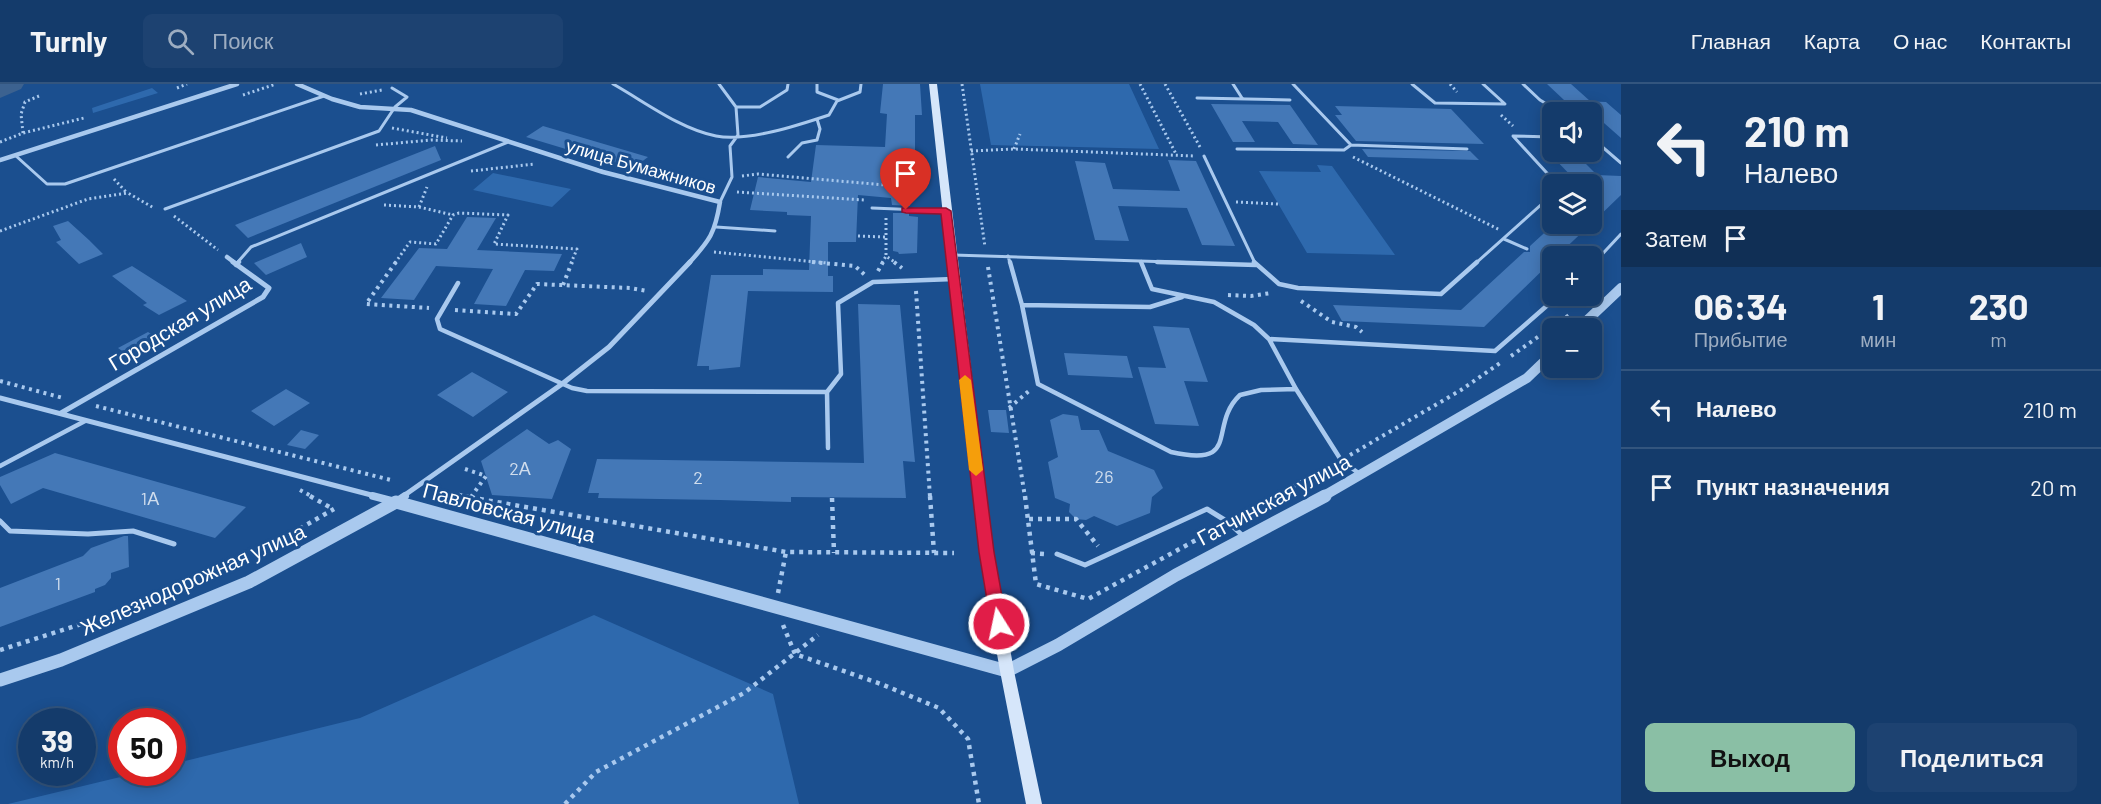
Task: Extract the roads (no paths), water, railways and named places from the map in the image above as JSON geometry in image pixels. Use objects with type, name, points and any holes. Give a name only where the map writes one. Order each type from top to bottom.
[{"type":"main road","points":[[933,84],[986,552],[1034,804]]},
{"type":"street","points":[[0,160],[237,84]]},
{"type":"street","name":"улица Бумажников","points":[[297,84],[327,97],[369,108],[395,107],[672,193],[720,202],[716,227],[707,244],[609,347],[562,384],[396,502]]},
{"type":"street","name":"Городская улица","points":[[61,413],[263,297],[269,288],[227,257]]},
{"type":"street","points":[[1590,318],[1621,288]]},
{"type":"street","name":"Гатчинская улица","points":[[1007,671],[1058,645],[1245,537],[1362,476],[1527,378],[1542,364]]},
{"type":"street","name":"Павловская улица","points":[[0,398],[396,502],[1007,671]]},
{"type":"street","name":"Железнодорожная улица","points":[[0,680],[61,660],[249,582],[396,502]]},
{"type":"lane","points":[[613,84],[701,131],[718,137],[738,135],[829,115],[834,102],[860,92],[861,84]]},
{"type":"lane","points":[[719,84],[736,107],[738,135],[730,146],[732,177],[720,202]]},
{"type":"lane","points":[[736,107],[760,107],[787,90],[788,84]]},
{"type":"lane","points":[[817,84],[817,92],[838,100]]},
{"type":"lane","points":[[1233,84],[1242,98]]},
{"type":"lane","points":[[1293,84],[1351,145]]},
{"type":"lane","points":[[1412,84],[1435,104],[1505,104],[1483,84]]},
{"type":"lane","points":[[1523,84],[1543,102]]},
{"type":"lane","points":[[165,209],[379,131],[395,107],[407,97],[392,88]]},
{"type":"lane","points":[[16,156],[47,184],[65,184],[327,97]]},
{"type":"lane","points":[[1197,98],[1290,100]]},
{"type":"lane","points":[[788,157],[802,143],[817,140],[820,129],[817,119]]},
{"type":"lane","points":[[1542,137],[1513,136],[1548,174]]},
{"type":"lane","points":[[236,265],[251,247],[508,142]]},
{"type":"lane","points":[[1237,149],[1344,150],[1351,145],[1467,149]]},
{"type":"lane","points":[[1602,147],[1621,163]]},
{"type":"lane","points":[[1204,156],[1228,202],[1256,265],[1279,284],[1298,288],[1441,294],[1542,204]]},
{"type":"lane","points":[[872,208],[946,211]]},
{"type":"lane","points":[[716,227],[775,231]]},
{"type":"lane","points":[[1602,254],[1621,234]]},
{"type":"lane","points":[[1504,240],[1527,249]]},
{"type":"lane","points":[[951,255],[1256,265]]},
{"type":"lane","points":[[1008,256],[1022,305],[1038,384],[1171,453],[1194,457],[1216,451],[1220,446],[1230,402],[1245,391],[1296,389]]},
{"type":"lane","points":[[1141,262],[1152,289],[1214,302],[1254,325],[1269,339],[1296,389],[1341,460],[1362,476]]},
{"type":"lane","points":[[828,448],[827,392],[841,374],[838,303],[873,282],[954,279]]},
{"type":"lane","points":[[458,283],[437,319],[440,329],[562,384],[587,391],[827,392]]},
{"type":"lane","points":[[1022,305],[1149,307],[1185,296]]},
{"type":"lane","points":[[1269,339],[1495,351],[1547,306]]},
{"type":"lane","points":[[0,466],[85,421]]},
{"type":"lane","points":[[1057,554],[1085,566],[1207,509],[1228,522],[1245,537]]},
{"type":"lane","points":[[0,521],[10,531],[88,534],[133,531],[174,544]]},
{"type":"waterway","points":[[0,91],[13,84]]}]
